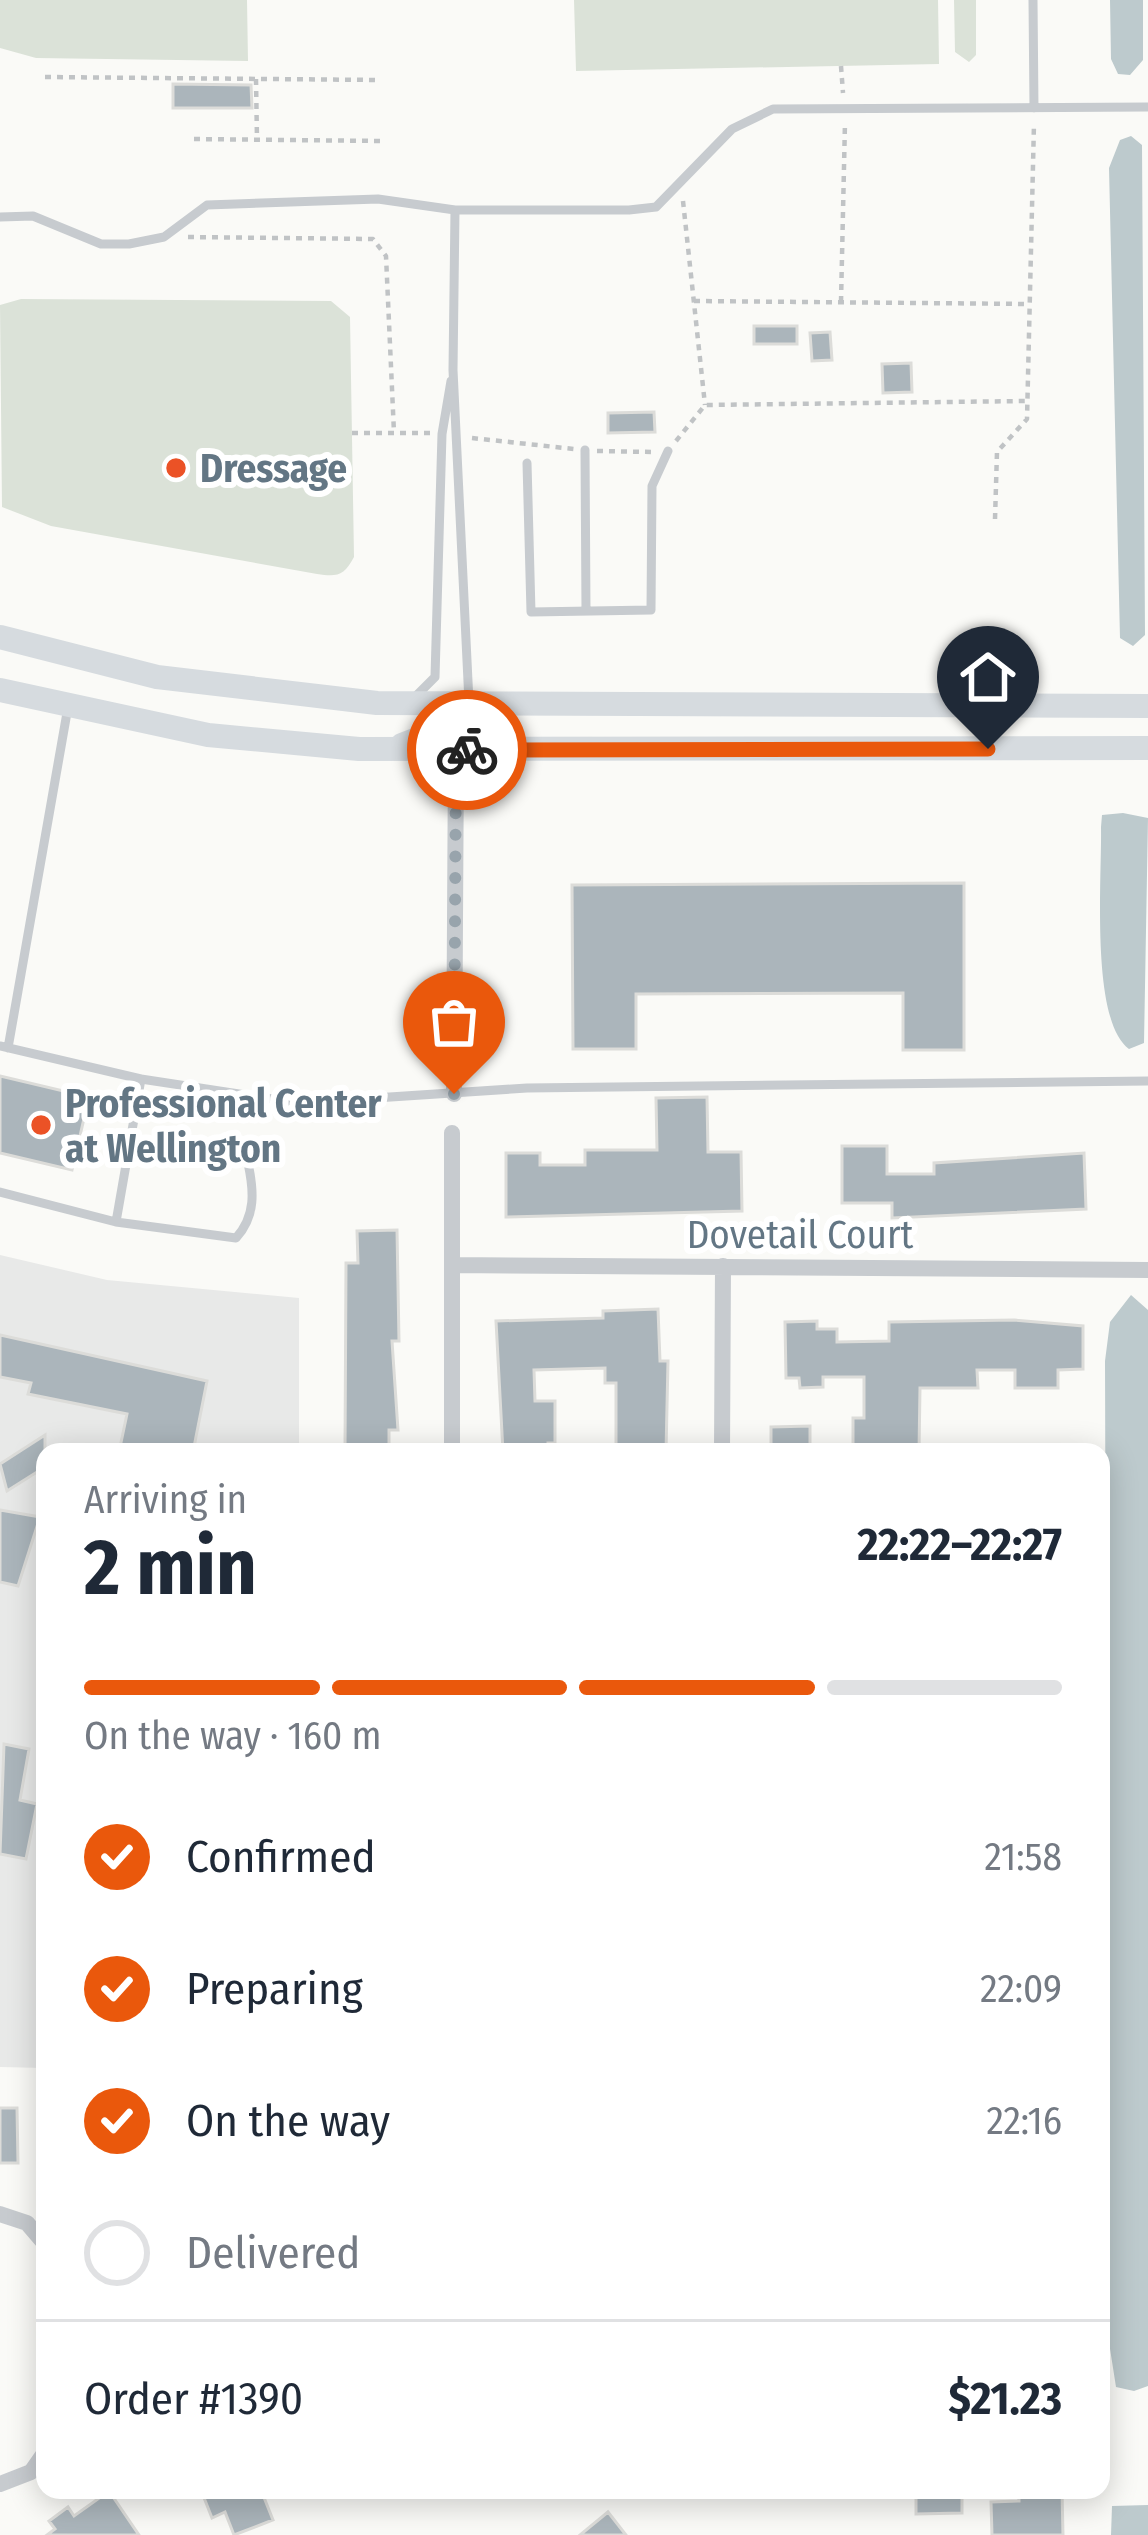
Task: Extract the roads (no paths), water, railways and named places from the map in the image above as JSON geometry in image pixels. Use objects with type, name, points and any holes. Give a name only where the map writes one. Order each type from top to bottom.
[{"type":"street","points":[[0,637],[74,658],[230,689],[409,704],[1148,706]]},
{"type":"street","points":[[0,689],[208,735],[389,750],[1148,748]]},
{"type":"street","points":[[389,750],[443,729],[469,704]]},
{"type":"street","points":[[454,1094],[456,750],[478,723],[521,704]]},
{"type":"street","points":[[452,1133],[452,1443]]},
{"type":"street","name":"Dovetail Court","points":[[452,1265],[1148,1270]]},
{"type":"street","points":[[722,1443],[723,1266]]},
{"type":"street","points":[[0,2214],[27,2223],[36,2234]]},
{"type":"street","points":[[0,2484],[31,2472],[36,2465]]},
{"type":"lane","points":[[1033,0],[1034,108]]},
{"type":"lane","points":[[0,217],[33,216],[100,244],[164,237],[207,205],[378,200],[455,210],[629,210],[656,207],[682,186],[732,129],[773,109],[1148,107]]},
{"type":"lane","points":[[455,210],[453,370],[460,436],[469,704]]},
{"type":"lane","points":[[409,704],[435,677],[442,434],[453,370]]},
{"type":"lane","points":[[585,450],[586,611]]},
{"type":"lane","points":[[527,463],[531,612],[651,610],[652,486],[668,451]]},
{"type":"lane","points":[[68,707],[4,1047],[141,1079],[299,1102],[527,1088],[1148,1081]]},
{"type":"lane","points":[[116,1222],[141,1079]]},
{"type":"lane","points":[[0,1192],[116,1222],[236,1238],[248,1224],[254,1189],[248,1163],[129,1149]]},
{"type":"place","name":"Dressage","points":[[176,468]]},
{"type":"place","name":"Professional Center at Wellington","points":[[41,1125]]}]
